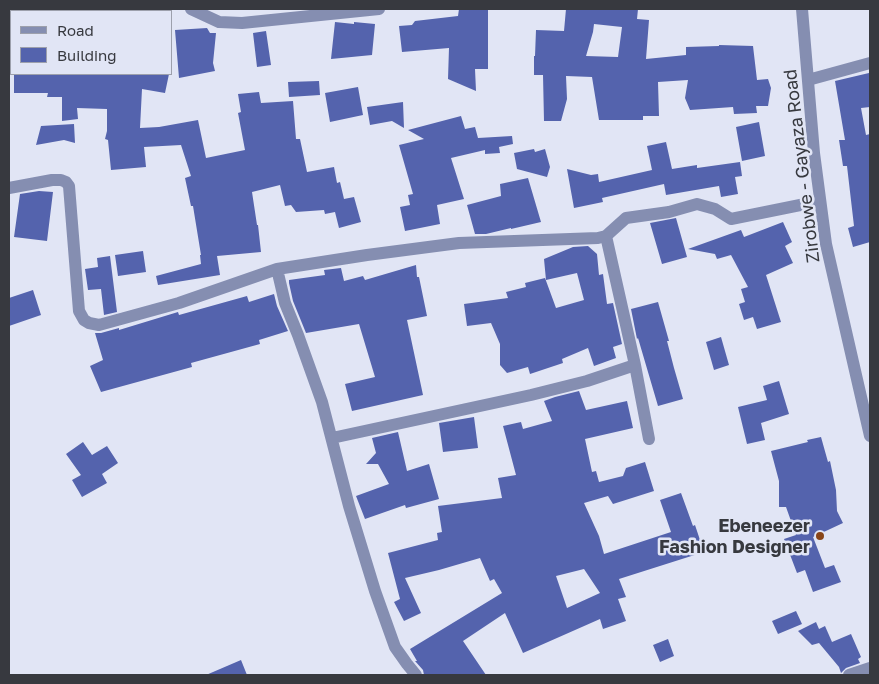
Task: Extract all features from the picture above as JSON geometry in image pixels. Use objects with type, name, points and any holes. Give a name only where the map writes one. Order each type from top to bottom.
[{"type":"street","points":[[192,9],[218,22],[242,23],[326,11],[379,9]]},
{"type":"street","name":"Zirobwe - Gayaza Road","points":[[802,9],[814,153],[826,244],[870,436]]},
{"type":"street","points":[[808,80],[870,63]]},
{"type":"street","points":[[9,188],[52,180],[61,180],[70,186],[79,311],[84,320],[99,325],[179,303],[277,269],[459,243],[598,238],[606,236],[626,218],[669,212],[697,204],[715,209],[731,219],[820,201]]},
{"type":"street","points":[[606,236],[650,439]]},
{"type":"street","points":[[277,269],[285,303],[322,402],[349,506],[375,591],[396,648],[416,675]]},
{"type":"street","points":[[332,438],[531,395],[586,381],[635,365]]},
{"type":"street","points":[[849,675],[870,668]]},
{"type":"building","points":[[459,9],[488,9],[488,69],[475,69],[476,91],[448,79],[449,48],[402,52],[399,26],[412,25],[415,21],[458,16]]},
{"type":"building","points":[[566,9],[638,9],[637,19],[649,20],[646,59],[686,55],[686,47],[719,45],[753,46],[757,80],[768,79],[771,88],[768,106],[756,106],[757,113],[734,114],[733,107],[690,110],[685,98],[688,80],[658,82],[659,116],[643,116],[643,120],[599,120],[592,77],[566,76],[567,99],[561,121],[544,121],[543,75],[534,75],[536,30],[564,31]],"holes":[[[594,24],[622,27],[618,57],[586,56]]]},
{"type":"building","points":[[335,22],[375,24],[372,55],[331,59]]},
{"type":"building","points":[[207,28],[210,33],[216,33],[213,63],[215,71],[179,78],[175,30]]},
{"type":"building","points":[[266,31],[271,65],[257,67],[253,33]]},
{"type":"building","points":[[869,73],[870,107],[861,108],[866,135],[870,134],[870,242],[853,247],[848,228],[854,226],[847,166],[843,166],[839,140],[845,140],[835,81]]},
{"type":"building","points":[[14,75],[169,75],[165,93],[142,89],[140,128],[159,127],[198,120],[206,158],[245,150],[238,113],[241,112],[238,94],[259,92],[261,103],[293,101],[296,139],[300,139],[307,172],[334,167],[337,183],[340,182],[344,199],[354,197],[361,222],[339,228],[335,212],[325,214],[324,210],[296,212],[291,205],[285,206],[280,185],[252,192],[261,252],[217,256],[220,275],[158,285],[156,276],[201,264],[193,206],[191,206],[185,178],[191,176],[181,145],[144,147],[146,167],[111,170],[108,140],[105,139],[107,109],[77,108],[78,119],[62,121],[62,97],[47,97],[48,93],[14,93]]},
{"type":"building","points":[[319,81],[320,95],[289,97],[288,82]]},
{"type":"building","points":[[358,87],[363,115],[330,122],[325,93]]},
{"type":"building","points":[[403,102],[404,128],[392,121],[370,125],[367,107]]},
{"type":"building","points":[[461,116],[465,129],[475,127],[478,138],[512,136],[513,144],[499,147],[500,153],[485,154],[485,150],[451,158],[464,199],[437,205],[440,224],[405,231],[400,207],[410,205],[408,195],[413,194],[399,145],[424,139],[408,130]]},
{"type":"building","points":[[759,122],[765,156],[742,161],[736,127]]},
{"type":"building","points":[[74,124],[75,143],[64,140],[36,145],[41,126]]},
{"type":"building","points":[[666,142],[672,169],[697,165],[697,168],[740,162],[742,176],[735,177],[738,194],[721,197],[719,186],[666,195],[664,184],[602,198],[603,202],[574,208],[567,169],[591,175],[598,174],[599,182],[652,170],[647,146]]},
{"type":"building","points":[[534,149],[535,152],[545,149],[550,167],[547,177],[517,169],[514,153]]},
{"type":"building","points":[[528,178],[541,222],[486,234],[475,234],[467,205],[501,196],[500,184]]},
{"type":"building","points":[[39,191],[53,192],[47,241],[14,237],[20,194]]},
{"type":"building","points":[[676,218],[687,257],[662,264],[650,223]]},
{"type":"building","points":[[783,222],[792,242],[785,246],[793,263],[766,275],[781,322],[757,329],[753,317],[744,320],[739,304],[745,302],[741,289],[748,287],[731,255],[717,259],[715,254],[688,249],[741,230],[744,237]]},
{"type":"building","points":[[588,246],[597,254],[599,275],[603,274],[607,304],[613,303],[622,344],[613,347],[616,358],[594,366],[588,348],[562,359],[563,363],[530,374],[528,367],[507,373],[500,365],[500,344],[491,323],[467,326],[464,304],[508,298],[506,292],[526,287],[525,283],[545,278],[556,308],[584,300],[577,273],[546,280],[544,259],[573,247]]},
{"type":"building","points":[[143,251],[146,272],[118,276],[115,255]]},
{"type":"building","points":[[110,256],[117,312],[104,315],[101,289],[88,290],[85,269],[98,267],[97,258]]},
{"type":"building","points":[[416,265],[417,277],[419,277],[427,316],[407,320],[423,395],[352,411],[345,384],[375,377],[359,324],[306,333],[293,301],[289,280],[325,275],[324,270],[341,268],[344,281],[363,276],[365,280]]},
{"type":"building","points":[[33,290],[41,315],[9,326],[9,298]]},
{"type":"building","points":[[274,294],[288,331],[259,340],[260,344],[191,363],[192,367],[101,392],[90,366],[103,360],[95,333],[119,328],[119,330],[178,312],[179,315],[247,296],[249,302]]},
{"type":"building","points":[[658,302],[683,399],[658,406],[637,339],[631,309]]},
{"type":"building","points":[[721,337],[729,365],[714,370],[706,342]]},
{"type":"building","points":[[779,381],[789,414],[761,423],[765,440],[747,444],[738,407],[767,400],[763,386]]},
{"type":"building","points":[[579,391],[586,410],[627,401],[633,428],[585,439],[592,472],[596,471],[599,482],[623,476],[626,468],[645,462],[654,491],[613,504],[608,496],[584,503],[599,536],[604,554],[671,532],[660,500],[681,493],[704,552],[619,579],[626,597],[618,599],[626,621],[603,629],[600,619],[523,653],[505,613],[463,641],[486,675],[424,675],[410,649],[502,593],[494,579],[490,581],[480,558],[405,578],[421,613],[404,621],[394,602],[400,599],[388,553],[438,540],[437,533],[442,532],[438,506],[502,498],[498,478],[516,475],[503,426],[521,422],[523,429],[552,421],[544,401]],"holes":[[[584,569],[600,593],[567,608],[556,576]]]},
{"type":"building","points":[[474,417],[478,448],[443,452],[439,423]]},
{"type":"building","points":[[398,432],[407,471],[429,464],[439,499],[406,508],[405,505],[365,519],[356,496],[389,484],[378,464],[366,464],[376,453],[372,438]]},
{"type":"building","points":[[821,437],[828,462],[830,461],[836,490],[837,511],[843,523],[813,537],[825,568],[834,565],[841,582],[813,592],[805,570],[797,573],[784,539],[796,535],[786,507],[779,507],[779,481],[771,451]]},
{"type":"building","points":[[83,442],[92,455],[107,446],[118,463],[102,474],[107,483],[82,497],[72,480],[81,475],[66,454]]},
{"type":"building","points":[[796,611],[802,624],[778,634],[772,621]]},
{"type":"building","points":[[816,622],[819,629],[825,626],[832,642],[851,634],[861,657],[858,659],[860,663],[846,668],[841,673],[839,667],[819,643],[812,645],[798,631]]},
{"type":"building","points":[[668,639],[674,656],[660,662],[653,645]]},
{"type":"building","points":[[241,660],[247,675],[206,675]]},
{"type":"place","name":"Ebeneezer Fashion Designer","points":[[820,536]]}]
